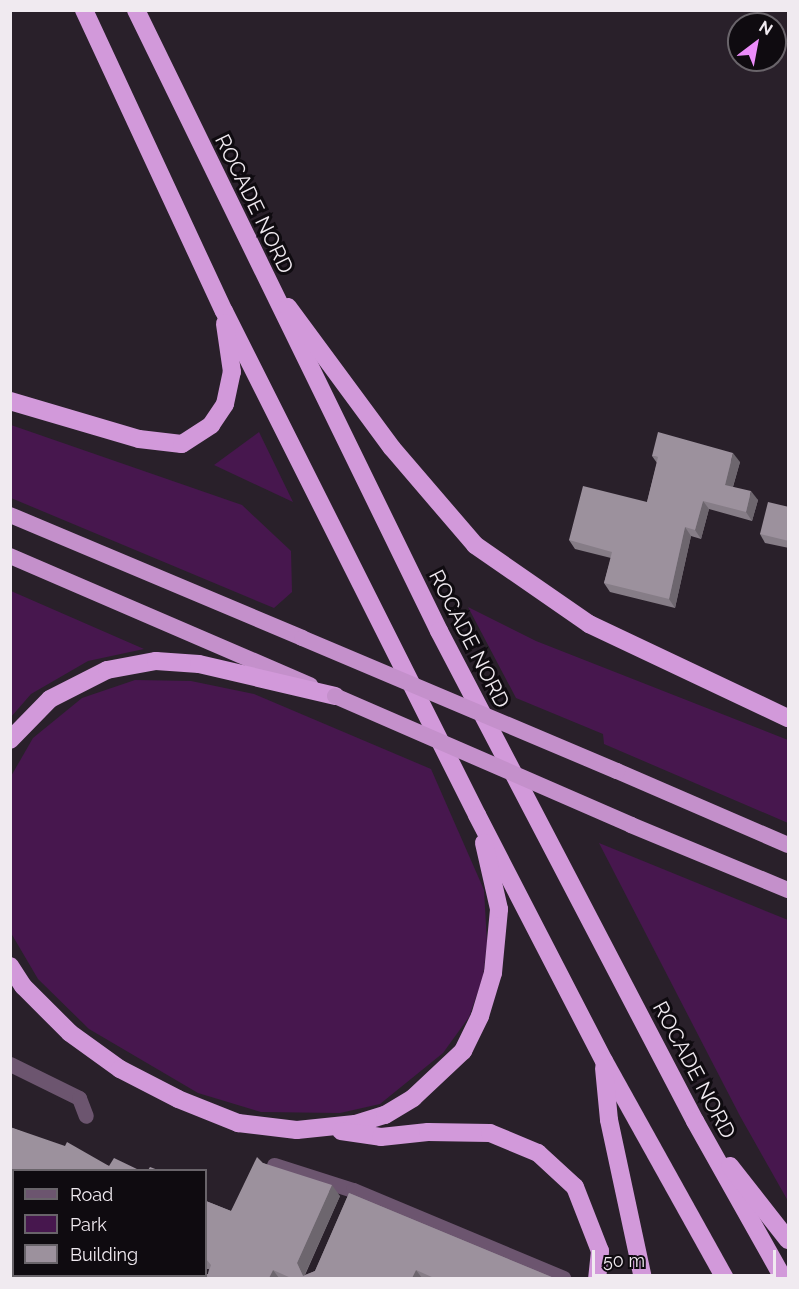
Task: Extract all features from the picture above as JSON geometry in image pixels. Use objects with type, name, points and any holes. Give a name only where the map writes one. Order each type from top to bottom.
[{"type":"highway","points":[[84,10],[224,311],[477,815],[604,1061],[725,1278]]},
{"type":"highway","name":"ROCADE NORD","points":[[136,10],[260,269],[439,631],[695,1120],[783,1278]]},
{"type":"highway","points":[[260,269],[392,448],[475,545],[589,624],[789,718]]},
{"type":"highway","points":[[10,401],[139,440],[182,444],[211,425],[225,404],[232,372],[224,311]]},
{"type":"highway","points":[[10,515],[789,845]]},
{"type":"highway","points":[[10,556],[632,825],[789,890]]},
{"type":"highway","points":[[10,740],[50,699],[107,670],[156,661],[199,664],[335,696]]},
{"type":"highway","points":[[327,1129],[385,1115],[413,1098],[463,1051],[476,1024],[494,974],[499,909],[477,815]]},
{"type":"highway","points":[[10,966],[23,986],[70,1033],[120,1069],[159,1089],[238,1123],[297,1130],[327,1129],[381,1137],[428,1132],[490,1133],[538,1153],[575,1187],[600,1251],[597,1278]]},
{"type":"highway","points":[[604,1061],[609,1120],[643,1278]]},
{"type":"highway","points":[[695,1120],[789,1240]]},
{"type":"street","points":[[10,1064],[79,1098],[86,1116]]},
{"type":"street","points":[[274,1165],[353,1190],[563,1278]]},
{"type":"street","points":[[344,1210],[353,1190]]},
{"type":"green space","points":[[11,425],[242,505],[291,551],[292,592],[274,608],[11,498]]},
{"type":"green space","points":[[259,432],[293,502],[214,465]]},
{"type":"green space","points":[[11,591],[144,649],[88,661],[31,694],[11,717]]},
{"type":"green space","points":[[468,607],[536,641],[788,740],[788,823],[604,744],[603,734],[516,698]]},
{"type":"green space","points":[[135,680],[191,681],[254,694],[431,769],[484,890],[487,943],[483,977],[469,1017],[443,1053],[380,1104],[340,1113],[261,1112],[198,1093],[89,1029],[38,979],[11,933],[10,778],[33,738],[82,698]]},
{"type":"green space","points":[[599,843],[788,920],[788,1201],[740,1116]]},
{"type":"building","points":[[658,432],[733,453],[725,485],[751,491],[746,512],[703,501],[695,530],[685,527],[669,599],[604,583],[612,552],[569,540],[583,486],[647,502],[658,457],[652,456]]},
{"type":"building","points":[[768,502],[789,507],[789,541],[760,534]]},
{"type":"building","points":[[10,1127],[65,1146],[67,1142],[109,1166],[114,1158],[137,1169],[12,1169],[12,1186],[10,1187]]},
{"type":"building","points":[[257,1157],[263,1163],[332,1185],[297,1263],[303,1276],[315,1271],[349,1193],[554,1278],[434,1278],[416,1270],[412,1278],[291,1278],[273,1270],[269,1278],[87,1278],[207,1277],[211,1265],[207,1260],[207,1201],[231,1211]]}]
